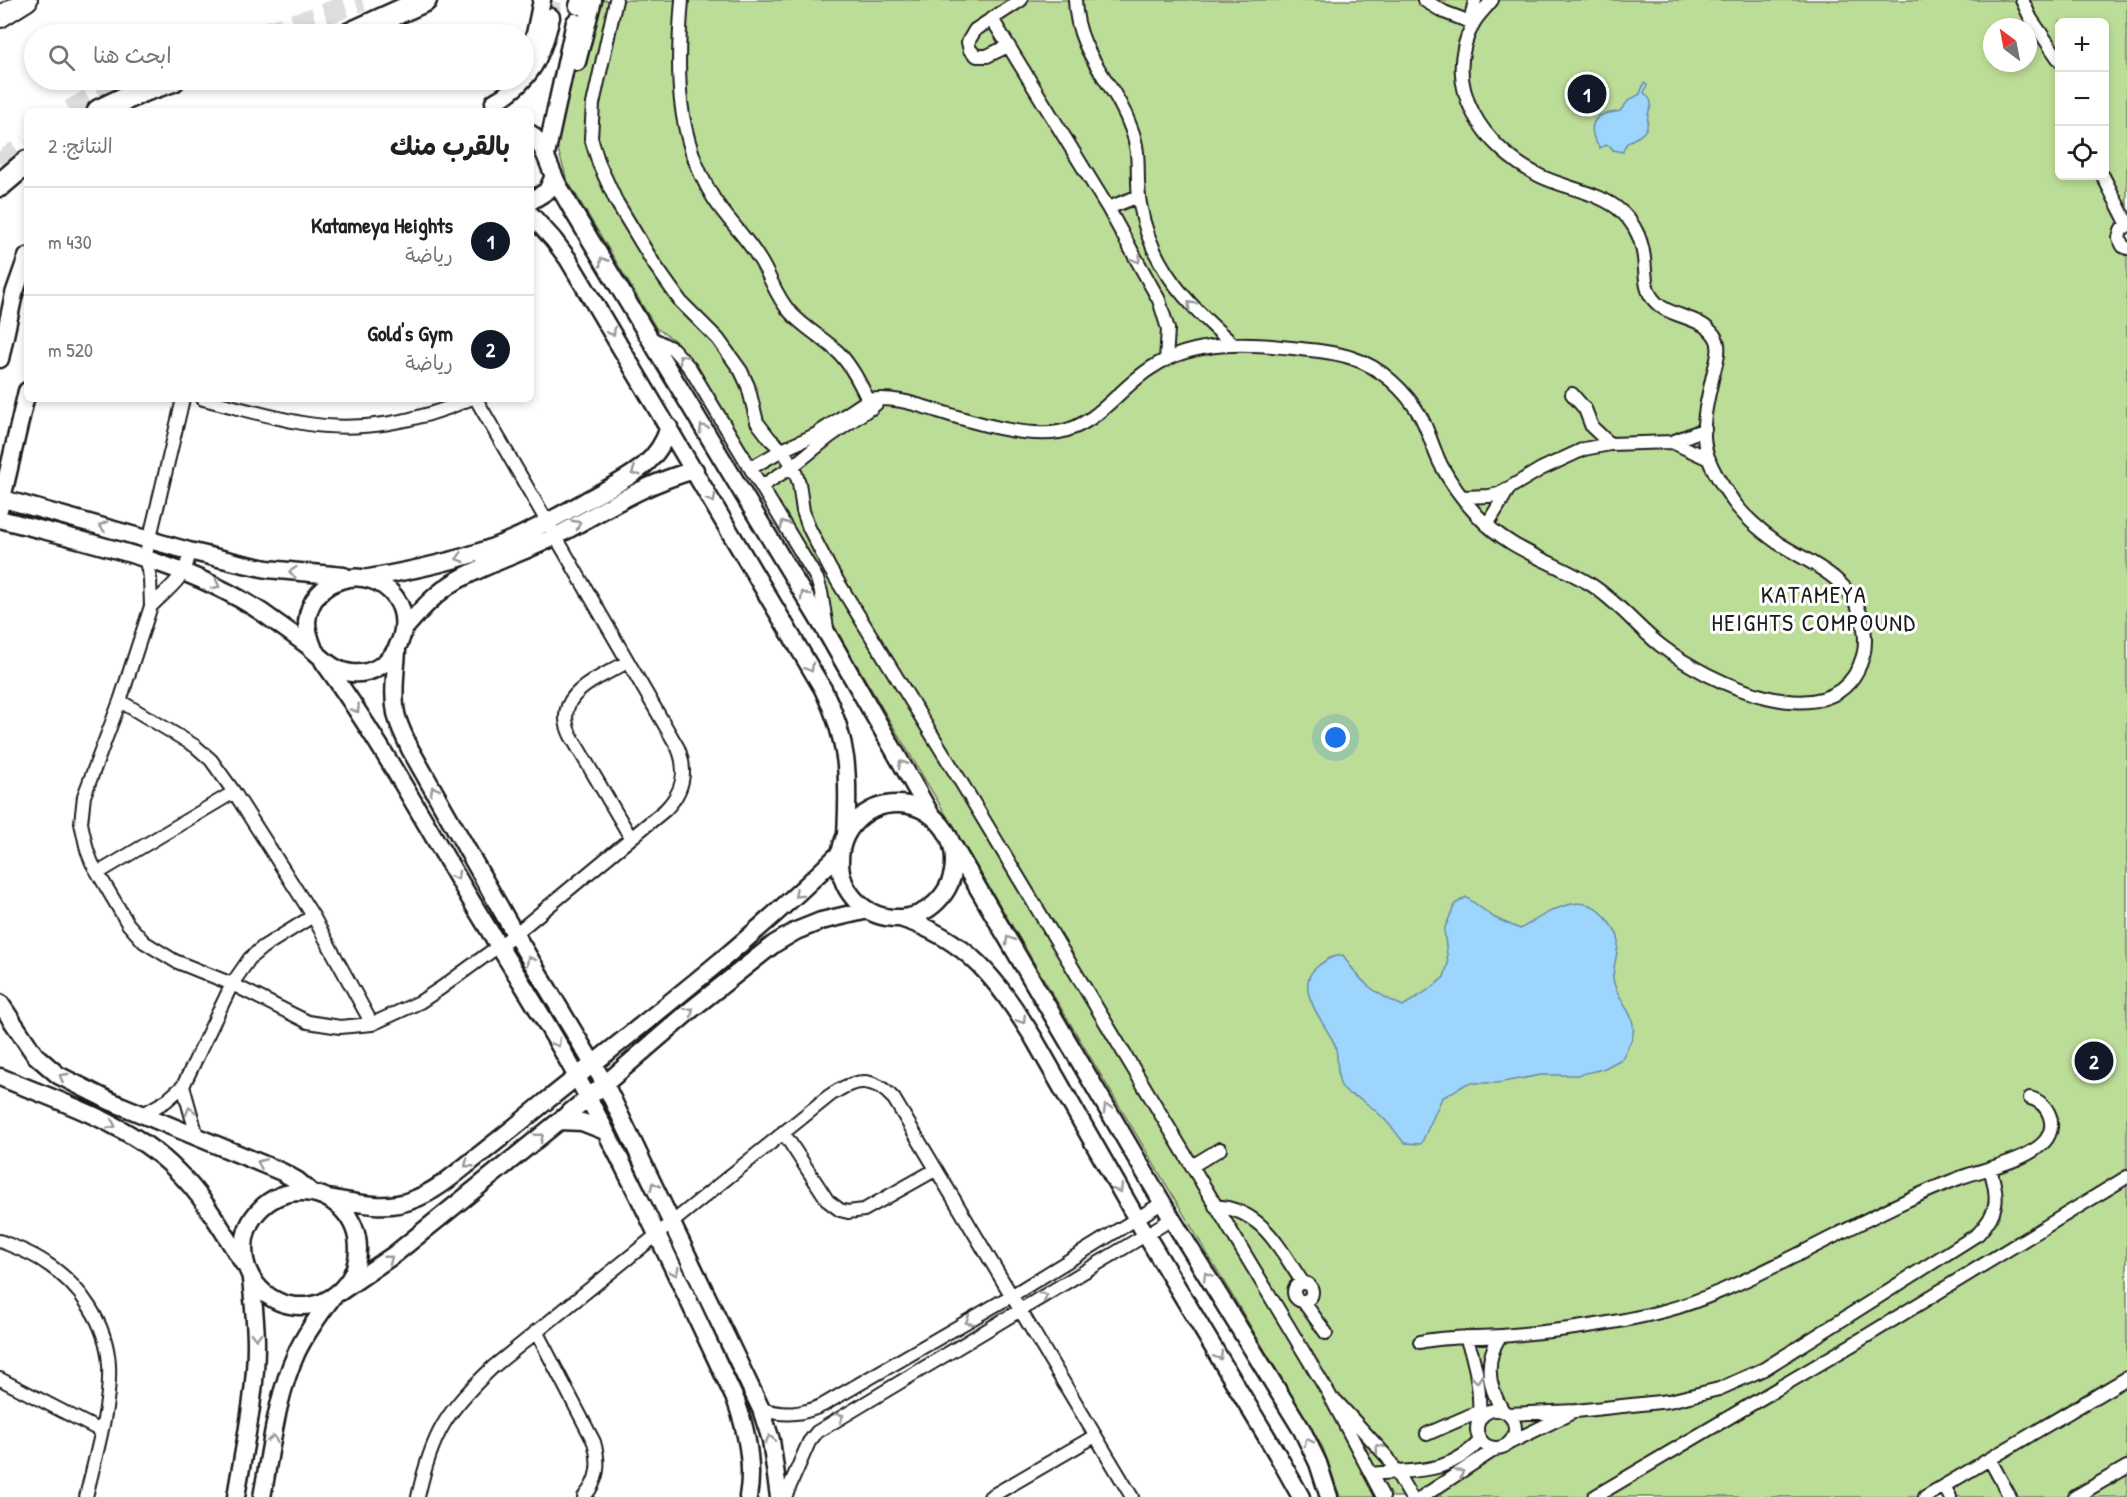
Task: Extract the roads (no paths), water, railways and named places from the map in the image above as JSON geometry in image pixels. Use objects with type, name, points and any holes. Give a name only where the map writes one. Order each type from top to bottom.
[{"type":"highway","points":[[372,24],[426,0]]},
{"type":"highway","points":[[105,108],[144,90]]},
{"type":"highway","points":[[0,185],[24,165]]},
{"type":"main road","points":[[0,17],[27,0]]},
{"type":"street","points":[[534,37],[542,0]]},
{"type":"street","points":[[616,0],[593,104],[591,138],[594,152],[616,201],[654,264],[681,302],[734,358],[748,386],[758,422],[793,466],[806,520],[835,577],[1329,1394],[1383,1497]]},
{"type":"street","points":[[682,0],[679,33],[679,97],[685,128],[701,176],[726,216],[760,258],[784,305],[798,320],[843,358],[874,402]]},
{"type":"street","points":[[1008,46],[982,57],[970,50],[968,42],[971,33],[1021,0]]},
{"type":"street","points":[[1075,0],[1079,31],[1086,50],[1132,129],[1139,157],[1139,196],[1143,219],[1165,272],[1177,290],[1234,345]]},
{"type":"street","points":[[1424,0],[1439,10],[1473,23]]},
{"type":"street","points":[[1473,23],[1474,0]]},
{"type":"street","points":[[751,468],[874,402],[907,402],[985,425],[1033,432],[1059,432],[1077,427],[1094,417],[1154,365],[1190,352],[1234,345],[1279,346],[1333,353],[1355,358],[1378,370],[1397,386],[1423,421],[1446,473],[1487,525],[1526,553],[1597,589],[1660,646],[1725,684],[1747,693],[1789,701],[1812,700],[1828,696],[1842,688],[1854,676],[1862,662],[1865,646],[1865,630],[1853,597],[1839,581],[1757,527],[1729,495],[1708,459],[1704,429],[1719,347],[1715,336],[1700,324],[1654,302],[1646,280],[1645,253],[1640,237],[1619,209],[1598,197],[1534,173],[1508,156],[1480,127],[1467,104],[1462,78],[1465,48],[1473,23],[1492,0]]},
{"type":"street","points":[[2020,2],[2055,54]]},
{"type":"street","points":[[534,65],[546,41],[553,6]]},
{"type":"street","points":[[554,118],[578,60],[582,7]]},
{"type":"street","points":[[546,156],[582,7]]},
{"type":"street","points":[[992,19],[1108,208],[1164,311],[1168,339],[1166,360]]},
{"type":"street","points":[[489,107],[504,90]]},
{"type":"street","points":[[489,107],[511,90]]},
{"type":"street","points":[[534,137],[538,140],[554,176],[828,635],[931,814],[943,827],[1162,1203],[1302,1430],[1318,1463],[1329,1497]]},
{"type":"street","points":[[534,199],[547,191],[554,176]]},
{"type":"street","points":[[2105,180],[2127,224],[2121,230],[2119,238],[2122,246],[2127,248]]},
{"type":"street","points":[[1108,208],[1139,196]]},
{"type":"street","points":[[534,218],[568,259],[695,470],[833,709],[843,741],[848,775],[846,835]]},
{"type":"street","points":[[0,359],[14,294],[24,266]]},
{"type":"street","points":[[649,338],[667,345],[682,357],[762,486],[817,579],[828,635]]},
{"type":"street","points":[[1572,393],[1585,409],[1592,427],[1610,444]]},
{"type":"street","points":[[25,402],[1,502],[267,569],[369,578],[471,555],[505,542],[552,529],[646,465],[661,448],[669,427]]},
{"type":"street","points":[[182,402],[145,558],[150,578],[151,606],[120,701],[84,796],[83,837],[98,873],[124,919],[144,942],[176,962],[232,984],[308,1022],[340,1027],[372,1024],[420,1002],[515,934],[674,802],[680,792],[684,770],[678,748],[478,402]]},
{"type":"street","points":[[215,402],[302,423],[355,426],[386,424],[417,418],[463,402]]},
{"type":"street","points":[[762,486],[793,466],[828,436],[874,402]]},
{"type":"street","points":[[1584,449],[1592,427]]},
{"type":"street","points":[[1463,497],[1499,494],[1540,468],[1584,449],[1610,444],[1672,442],[1704,429]]},
{"type":"street","points":[[1672,442],[1708,459]]},
{"type":"street","points":[[695,470],[646,487],[552,529],[458,580],[426,604],[404,629],[397,650],[396,712],[400,728],[410,749],[515,934],[605,1084],[761,1409],[771,1440],[779,1497]]},
{"type":"street","points":[[1487,525],[1508,489]]},
{"type":"street","points":[[0,519],[145,558],[184,572],[232,594],[283,627],[337,670],[354,673],[371,671],[386,662],[397,650]]},
{"type":"street","points":[[151,606],[184,572],[188,563],[189,551]]},
{"type":"street","points":[[351,577],[335,581],[321,591],[312,604],[307,620],[309,637],[319,656],[367,724],[577,1077],[605,1131],[657,1234],[741,1415],[750,1457],[748,1497]]},
{"type":"street","points":[[369,578],[384,585],[395,598],[402,613],[404,629]]},
{"type":"street","points":[[627,662],[575,693],[566,709],[565,719],[571,736],[632,838]]},
{"type":"street","points":[[120,701],[195,746],[211,760],[313,916],[372,1024]]},
{"type":"street","points":[[98,873],[234,792]]},
{"type":"street","points":[[931,814],[916,807],[900,804],[884,805],[868,811],[855,821],[846,835],[840,853],[840,870],[845,886],[855,900],[868,910],[878,915],[900,918],[950,940],[978,962],[991,976],[1033,1037],[1300,1497]]},
{"type":"street","points":[[900,918],[915,915],[940,898],[953,872],[954,856],[951,842]]},
{"type":"street","points":[[237,1497],[255,1368],[255,1323],[243,1251],[245,1234],[252,1218],[263,1206],[278,1196],[294,1192],[367,1204],[390,1205],[411,1201],[429,1192],[745,942],[840,853]]},
{"type":"street","points":[[0,1077],[125,1131],[176,1169],[210,1212],[260,1290],[272,1299],[287,1305],[302,1307],[318,1304],[336,1295],[382,1264],[774,944],[821,921],[868,910]]},
{"type":"street","points":[[143,1114],[166,1101],[183,1086],[239,971],[257,952],[313,916]]},
{"type":"street","points":[[0,1003],[35,1054],[58,1075],[88,1091],[282,1172],[340,1207],[350,1219],[358,1241],[357,1265],[350,1279],[304,1339],[289,1372],[280,1401],[262,1497]]},
{"type":"street","points":[[418,1497],[437,1433],[451,1411],[486,1374],[783,1132],[839,1089],[850,1083],[864,1082],[875,1084],[886,1090],[894,1100],[1132,1497]]},
{"type":"street","points":[[183,1086],[197,1136]]},
{"type":"street","points":[[79,1110],[88,1091]]},
{"type":"street","points":[[1420,1342],[1437,1338],[1500,1336],[1622,1321],[1692,1303],[1745,1281],[1906,1201],[1964,1176],[2019,1158],[2044,1142],[2051,1126],[2047,1109],[2038,1101],[2030,1098]]},
{"type":"street","points":[[559,1121],[582,1122],[605,1131]]},
{"type":"street","points":[[783,1132],[828,1201],[848,1212],[864,1210],[935,1170]]},
{"type":"street","points":[[1192,1166],[1220,1149]]},
{"type":"street","points":[[1427,1434],[1491,1411],[1576,1411],[1685,1399],[1719,1389],[1764,1369],[1978,1233],[1989,1222],[1994,1212],[1996,1198],[1989,1169]]},
{"type":"street","points":[[1594,1497],[1855,1343],[2127,1177]]},
{"type":"street","points":[[761,1409],[777,1414],[805,1413],[823,1406],[1011,1296],[1162,1203]]},
{"type":"street","points":[[1215,1206],[1235,1209],[1260,1224],[1303,1283],[1309,1286],[1312,1292],[1309,1298],[1303,1301],[1326,1333]]},
{"type":"street","points":[[785,1497],[809,1442],[817,1432],[1172,1219]]},
{"type":"street","points":[[0,1241],[31,1254],[57,1271],[79,1293],[98,1323],[106,1344],[109,1366],[108,1395],[86,1497]]},
{"type":"street","points":[[536,1331],[594,1442],[598,1460],[597,1480],[584,1497]]},
{"type":"street","points":[[1466,1337],[1476,1367],[1478,1428],[1481,1440],[1491,1447],[1503,1445],[1515,1431],[1515,1424],[1494,1394],[1489,1376],[1490,1359],[1500,1336]]},
{"type":"street","points":[[907,1357],[916,1371]]},
{"type":"street","points":[[1925,1497],[1947,1492],[1990,1460],[2127,1378]]},
{"type":"street","points":[[0,1379],[100,1431]]},
{"type":"street","points":[[1329,1394],[1377,1445],[1411,1497]]},
{"type":"street","points":[[1422,1497],[1503,1445],[1576,1411]]},
{"type":"street","points":[[990,1497],[1095,1436]]},
{"type":"street","points":[[1371,1474],[1427,1470],[1445,1466],[1467,1454],[1481,1440]]},
{"type":"street","points":[[1990,1460],[2010,1497]]},
{"type":"street","points":[[2075,1497],[2127,1467]]},
{"type":"water","points":[[1644,83],[1647,85],[1644,93],[1651,104],[1645,131],[1628,142],[1623,152],[1605,145],[1600,148],[1594,139],[1592,129],[1595,120],[1604,114],[1620,111],[1629,100],[1640,94]]},
{"type":"water","points":[[1466,897],[1495,918],[1520,929],[1553,910],[1577,903],[1599,910],[1618,937],[1613,978],[1632,1019],[1633,1036],[1622,1059],[1603,1069],[1578,1075],[1541,1075],[1497,1083],[1468,1083],[1442,1098],[1421,1144],[1404,1143],[1374,1109],[1342,1088],[1338,1076],[1336,1049],[1312,1004],[1308,984],[1311,974],[1318,966],[1330,958],[1343,955],[1355,973],[1368,986],[1403,1006],[1433,987],[1444,977],[1448,963],[1444,930],[1455,904]]},
{"type":"tunnel","points":[[295,24],[362,0]]},
{"type":"tunnel","points":[[551,17],[554,0]]},
{"type":"tunnel","points":[[75,108],[107,90]]},
{"type":"tunnel","points":[[0,164],[24,146]]},
{"type":"place","name":"Katameya Heights","points":[[1587,94]]},
{"type":"place","name":"Gold's Gym","points":[[2094,1061]]},
{"type":"district","name":"KATAMEYA HEIGHTS COMPOUND","points":[[1814,608]]}]
